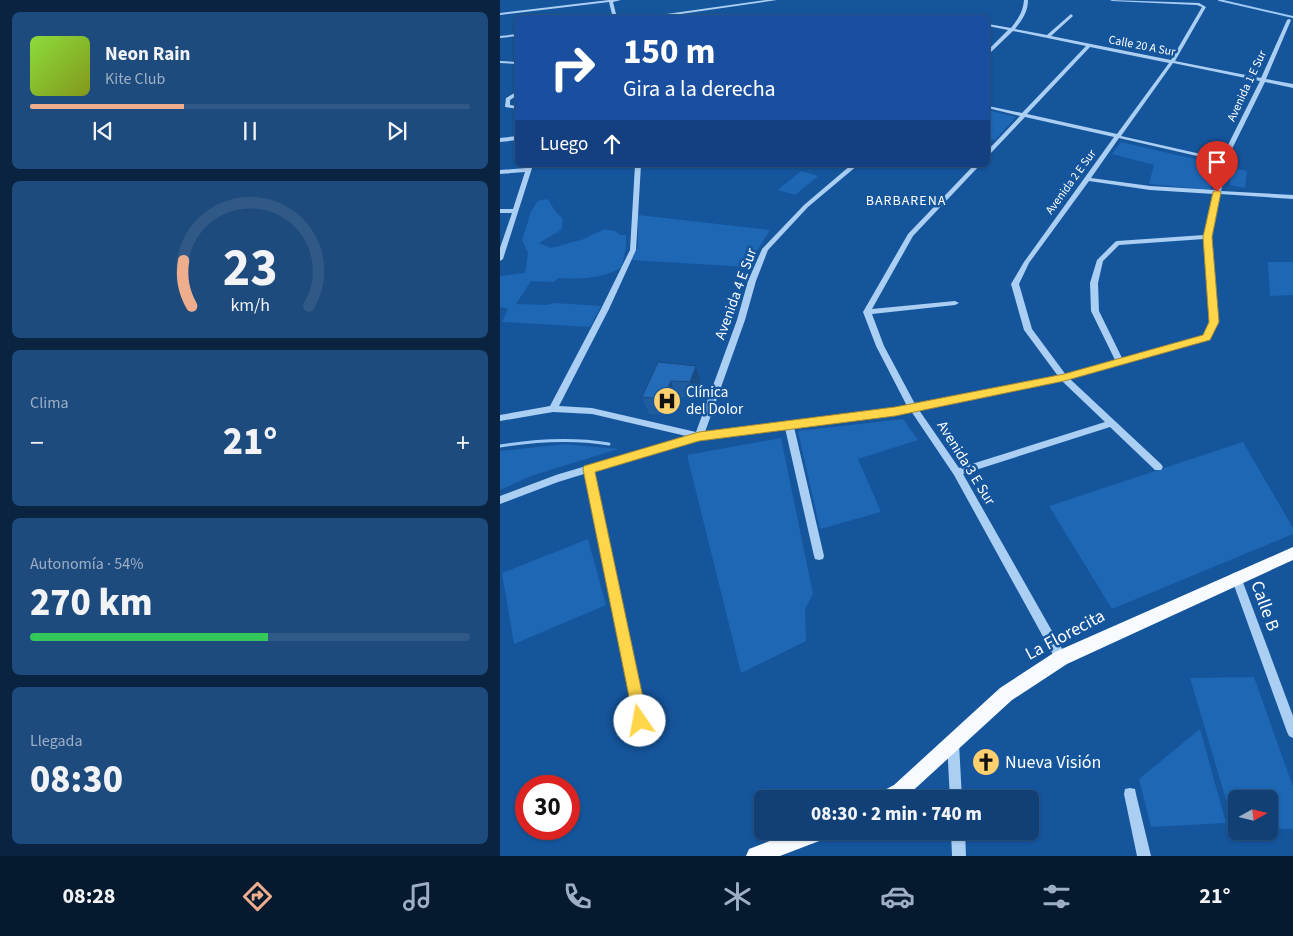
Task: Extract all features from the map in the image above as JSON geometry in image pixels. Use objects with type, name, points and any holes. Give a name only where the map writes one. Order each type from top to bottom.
[{"type":"main road","name":"La Florecita","points":[[901,790],[1006,694],[1061,658],[1236,577],[1293,553]]},
{"type":"main road","points":[[764,855],[799,840]]},
{"type":"street","points":[[612,0],[614,15]]},
{"type":"street","points":[[500,14],[619,0]]},
{"type":"street","points":[[662,15],[775,0]]},
{"type":"street","points":[[990,50],[1011,30],[1026,9],[1026,0]]},
{"type":"street","points":[[1112,0],[1180,1],[1203,5]]},
{"type":"street","name":"Avenida 2 E Sur","points":[[1158,467],[1064,378],[1028,330],[1015,284],[1026,263],[1172,62],[1204,7],[1203,5]]},
{"type":"street","points":[[1048,37],[1071,15]]},
{"type":"street","name":"Avenida 1 E Sur","points":[[1120,362],[1206,337],[1214,322],[1207,237],[1217,192],[1229,149],[1263,80],[1289,20]]},
{"type":"street","name":"Calle 20 A Sur","points":[[990,25],[1293,86]]},
{"type":"street","points":[[500,37],[515,35]]},
{"type":"street","points":[[990,152],[1088,46]]},
{"type":"street","points":[[500,62],[515,63]]},
{"type":"street","points":[[515,94],[508,99],[507,106],[515,107]]},
{"type":"street","points":[[990,107],[1226,161]]},
{"type":"street","points":[[500,140],[515,138]]},
{"type":"street","points":[[553,409],[605,309],[633,250],[638,167]]},
{"type":"street","name":"Avenida 4 E Sur","points":[[699,436],[741,320],[752,281],[765,249],[801,211],[854,167]]},
{"type":"street","points":[[867,312],[910,235],[975,167]]},
{"type":"street","points":[[500,172],[529,168],[500,259]]},
{"type":"street","points":[[1086,179],[1150,188],[1293,196]]},
{"type":"street","points":[[500,211],[516,211]]},
{"type":"street","points":[[500,500],[556,479],[699,436],[789,426],[913,408],[1064,378],[1120,362],[1095,312],[1094,283],[1100,260],[1117,243],[1207,237]]},
{"type":"street","points":[[867,312],[955,303]]},
{"type":"street","name":"Avenida 3 E Sur","points":[[867,312],[880,346],[913,408],[957,472],[1061,658]]},
{"type":"street","points":[[500,418],[553,409],[592,411],[699,436]]},
{"type":"street","points":[[957,472],[1111,423]]},
{"type":"street","points":[[789,426],[819,556]]},
{"type":"street","points":[[588,469],[640,721]]},
{"type":"street","name":"Calle B","points":[[1236,577],[1293,732]]},
{"type":"street","points":[[953,743],[956,790]]},
{"type":"street","points":[[1130,794],[1144,856]]},
{"type":"street","points":[[958,840],[959,856]]},
{"type":"shaded area","points":[[990,110],[1016,117],[995,140],[990,139]]},
{"type":"shaded area","points":[[1121,142],[1216,164],[1210,190],[1149,184],[1154,165],[1112,154]]},
{"type":"shaded area","points":[[1232,168],[1247,171],[1245,188],[1230,185]]},
{"type":"shaded area","points":[[801,171],[818,176],[795,195],[778,190]]},
{"type":"shaded area","points":[[548,199],[555,211],[563,219],[561,230],[539,243],[551,248],[584,239],[604,229],[615,231],[620,235],[626,235],[622,267],[599,276],[558,278],[554,282],[531,281],[516,304],[547,305],[555,303],[601,306],[590,327],[502,322],[508,309],[500,307],[500,276],[525,273],[528,253],[522,240],[531,212],[538,201]]},
{"type":"shaded area","points":[[638,215],[770,230],[747,267],[631,260],[638,247]]},
{"type":"shaded area","points":[[1268,262],[1293,262],[1293,295],[1270,296]]},
{"type":"shaded area","points":[[903,419],[918,440],[858,459],[881,512],[820,529],[798,431]]},
{"type":"shaded area","points":[[781,438],[813,594],[805,609],[806,641],[741,673],[687,455]]},
{"type":"shaded area","points":[[1243,442],[1293,528],[1293,534],[1112,609],[1049,506]]},
{"type":"shaded area","points":[[565,444],[618,449],[531,476],[500,490],[500,451]]},
{"type":"shaded area","points":[[588,539],[606,605],[514,644],[502,573]]},
{"type":"shaded area","points":[[1254,677],[1293,787],[1293,829],[1278,829],[1278,790],[1228,790],[1228,806],[1190,678]]},
{"type":"shaded area","points":[[1200,729],[1226,823],[1151,827],[1139,779]]},
{"type":"building","points":[[658,362],[696,366],[690,382],[671,381],[662,399],[642,397]]},
{"type":"waterway","points":[[1219,0],[1293,17]]},
{"type":"waterway","points":[[500,446],[554,440],[609,444]]},
{"type":"place","name":"Clínica del Dolor","points":[[667,401]]},
{"type":"place","name":"Nueva Visión","points":[[986,762]]},
{"type":"district","name":"BARBARENA","points":[[906,201]]},
{"type":"route","points":[[640,721],[588,469],[699,436],[895,412],[1064,378],[1206,337],[1214,322],[1207,237],[1217,192]]}]
